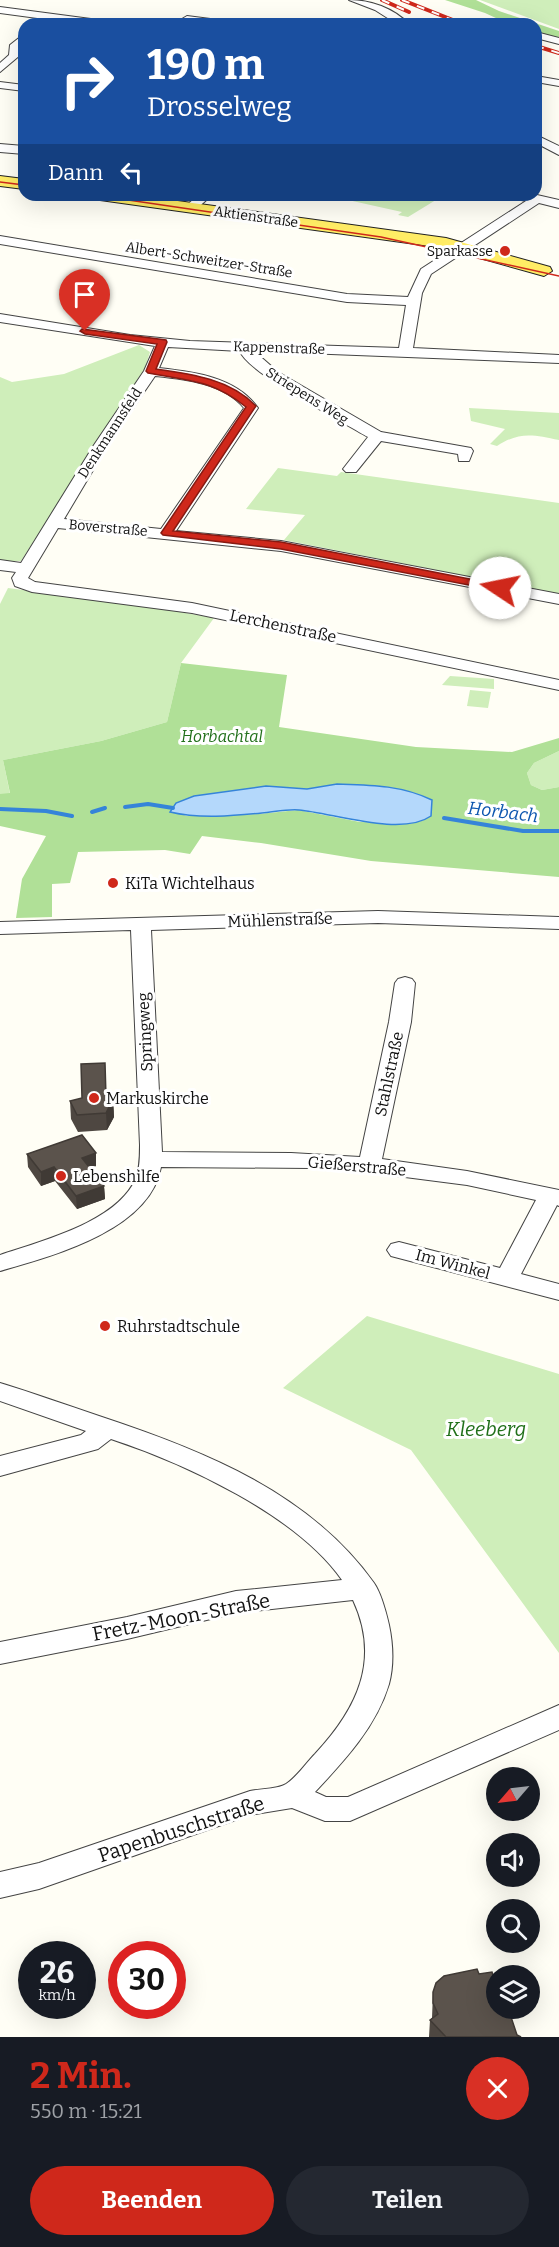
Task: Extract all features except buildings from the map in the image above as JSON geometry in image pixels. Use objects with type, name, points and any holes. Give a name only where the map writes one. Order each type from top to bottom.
[{"type":"main road","points":[[0,181],[18,183]]},
{"type":"main road","name":"Aktienstraße","points":[[142,201],[377,235],[462,250],[552,273]]},
{"type":"street","points":[[354,0],[379,9],[394,18]]},
{"type":"street","points":[[0,10],[61,18]]},
{"type":"street","points":[[542,37],[559,41]]},
{"type":"street","points":[[0,69],[18,52]]},
{"type":"street","points":[[542,80],[559,83]]},
{"type":"street","points":[[0,85],[18,87]]},
{"type":"street","points":[[542,141],[559,151]]},
{"type":"street","points":[[0,148],[18,150]]},
{"type":"street","points":[[190,208],[199,201]]},
{"type":"street","points":[[405,352],[417,286],[426,272],[536,201]]},
{"type":"street","points":[[542,201],[559,204]]},
{"type":"street","name":"Albert-Schweitzer-Straße","points":[[0,240],[347,298],[414,301]]},
{"type":"street","name":"Kappenstraße","points":[[0,318],[163,342],[559,359]]},
{"type":"street","name":"Denkmannsfeld","points":[[54,523],[101,445],[151,371],[163,342]]},
{"type":"street","name":"Striepens Weg","points":[[246,347],[247,354],[263,369],[377,436],[466,451],[464,458]]},
{"type":"street","points":[[151,371],[186,376],[216,384],[239,396],[251,408],[166,533]]},
{"type":"street","points":[[351,469],[377,436]]},
{"type":"street","name":"Boverstraße","points":[[26,568],[54,523],[281,546],[559,599]]},
{"type":"street","points":[[0,565],[26,568]]},
{"type":"street","name":"Lerchenstraße","points":[[26,568],[20,578],[21,584],[32,587],[192,608],[559,685]]},
{"type":"street","name":"Mühlenstraße","points":[[0,928],[378,917],[559,923]]},
{"type":"street","name":"Springweg","points":[[0,1263],[92,1230],[121,1213],[141,1192],[148,1179],[151,1159],[141,924]]},
{"type":"street","name":"Stahlstraße","points":[[370,1165],[400,1022],[405,983]]},
{"type":"street","name":"Gießerstraße","points":[[151,1159],[310,1161],[370,1165],[521,1187],[555,1197]]},
{"type":"street","name":"Im Winkel","points":[[507,1278],[555,1197]]},
{"type":"street","name":"Im Winkel","points":[[399,1250],[559,1292]]},
{"type":"street","points":[[0,1392],[191,1458],[262,1497],[329,1545],[346,1563],[363,1588],[376,1623],[380,1657],[375,1683],[360,1715],[335,1752],[293,1796],[325,1809],[350,1809],[559,1717]]},
{"type":"street","points":[[0,1466],[88,1442],[107,1428]]},
{"type":"street","name":"Fretz-Moon-Straße","points":[[0,1653],[127,1628],[236,1602],[363,1588]]},
{"type":"street","name":"Papenbuschstraße","points":[[0,1885],[39,1876],[250,1803],[293,1796]]},
{"type":"green space","points":[[445,0],[476,0],[520,18],[496,18]]},
{"type":"green space","points":[[480,0],[559,0],[559,29],[542,23],[542,18],[529,18]]},
{"type":"green space","points":[[542,25],[559,31],[559,38],[542,34]]},
{"type":"green space","points":[[352,201],[434,201],[408,217],[398,215],[402,212]]},
{"type":"green space","points":[[139,345],[150,352],[145,368],[21,561],[0,561],[0,377],[12,382],[64,374]]},
{"type":"green space","points":[[469,408],[559,413],[559,440],[520,436],[497,446],[490,444],[505,429],[471,421]]},
{"type":"green space","points":[[278,468],[337,476],[341,472],[559,503],[559,594],[284,540],[305,515],[246,509]]},
{"type":"green space","name":"Horbachtal","points":[[8,588],[158,608],[214,618],[181,663],[167,722],[101,741],[3,760],[10,794],[0,794],[0,604]]},
{"type":"green space","name":"Horbachtal","points":[[181,663],[287,675],[279,727],[416,747],[512,752],[559,738],[559,751],[534,763],[527,773],[531,785],[542,790],[559,787],[559,877],[371,861],[202,836],[190,854],[165,850],[78,852],[70,883],[52,884],[52,917],[16,918],[22,879],[46,836],[0,826],[0,794],[10,793],[3,760],[101,741],[167,722]],"holes":[[[337,784],[410,823],[360,822],[298,810],[259,814],[187,816],[171,811],[194,796],[266,786],[307,789]]]},
{"type":"green space","points":[[450,676],[494,679],[494,689],[442,685]]},
{"type":"green space","points":[[470,690],[491,692],[488,708],[467,706]]},
{"type":"green space","points":[[559,751],[559,787],[542,790],[531,785],[527,773],[534,763]]},
{"type":"green space","name":"Kleeberg","points":[[367,1316],[559,1374],[559,1653],[411,1450],[283,1388]]},
{"type":"water","points":[[337,784],[409,791],[432,800],[431,816],[418,822],[385,824],[299,810],[216,816],[193,816],[170,812],[176,803],[194,796],[266,786],[307,789]]},
{"type":"waterway","name":"Horbach","points":[[125,807],[148,804],[173,808]]},
{"type":"waterway","name":"Horbach","points":[[92,812],[105,808]]},
{"type":"waterway","name":"Horbach","points":[[0,809],[46,811],[72,816]]},
{"type":"waterway","name":"Horbach","points":[[444,818],[523,831],[559,831]]},
{"type":"tram line","points":[[0,182],[18,184]]},
{"type":"tram line","points":[[135,201],[381,237],[559,276]]},
{"type":"railway","points":[[382,0],[409,12]]},
{"type":"railway","points":[[402,0],[448,18]]},
{"type":"railway","points":[[542,48],[559,53]]},
{"type":"place","name":"Sparkasse","points":[[505,251]]},
{"type":"place","name":"KiTa Wichtelhaus","points":[[113,883]]},
{"type":"place","name":"Markuskirche","points":[[94,1098]]},
{"type":"place","name":"Lebenshilfe","points":[[61,1176]]},
{"type":"place","name":"Ruhrstadtschule","points":[[105,1326]]},
{"type":"route","points":[[85,331],[163,342],[151,371],[186,376],[225,387],[251,406],[166,533],[281,546],[500,588]]}]
